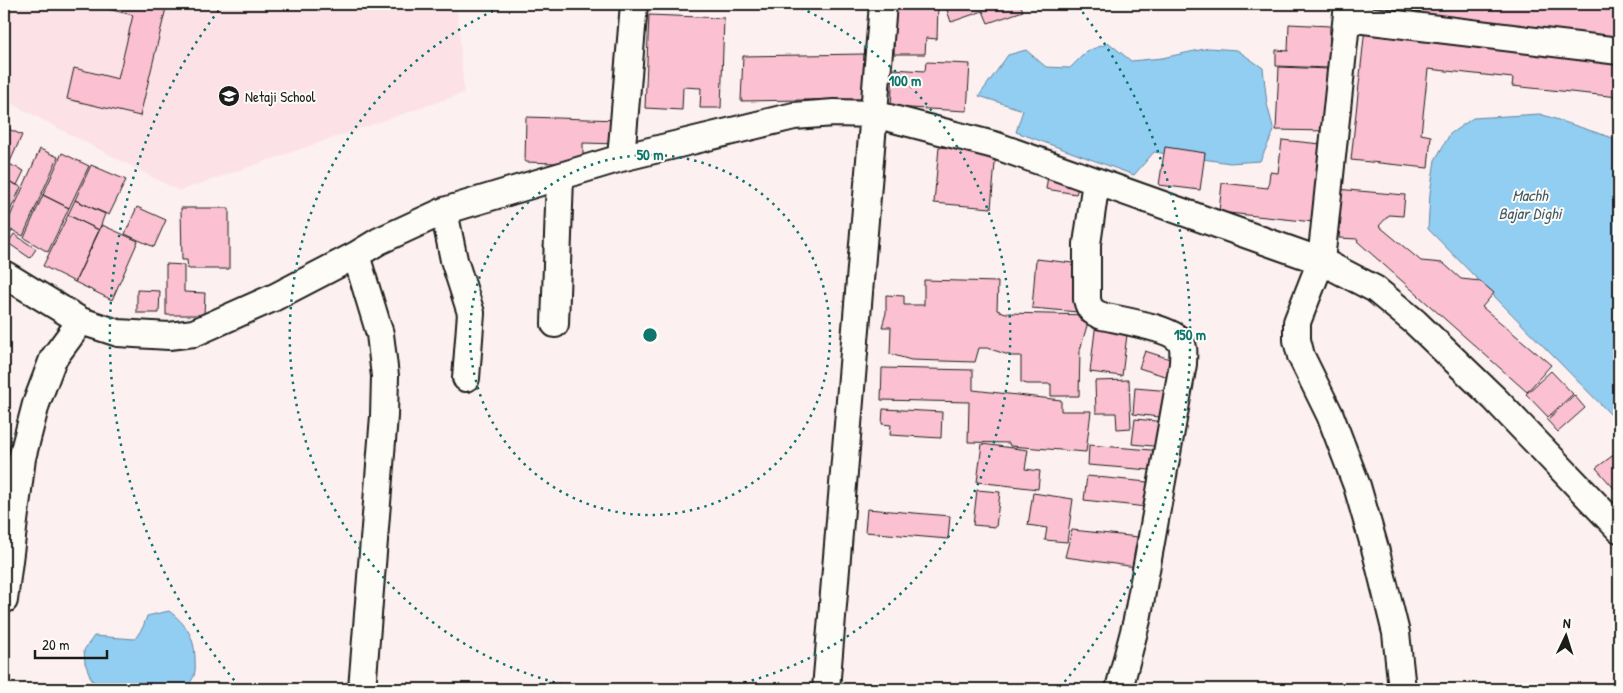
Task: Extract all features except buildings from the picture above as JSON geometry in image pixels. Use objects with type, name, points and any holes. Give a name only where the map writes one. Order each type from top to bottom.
[{"type":"street","points":[[621,158],[634,4]]},
{"type":"street","points":[[826,689],[884,4]]},
{"type":"street","points":[[1402,689],[1396,633],[1357,486],[1330,415],[1301,356],[1297,340],[1297,322],[1321,261],[1347,11],[1619,51]]},
{"type":"street","points":[[4,274],[81,321],[118,333],[169,336],[194,333],[275,297],[379,241],[444,211],[621,158],[794,116],[834,113],[874,114],[994,145],[1321,261],[1375,289],[1415,322],[1495,399],[1619,528]]},
{"type":"street","points":[[555,324],[560,177]]},
{"type":"street","points":[[1096,181],[1087,244],[1088,307],[1092,312],[1102,316],[1169,332],[1179,339],[1184,349],[1183,364],[1137,620],[1119,689]]},
{"type":"street","points":[[444,211],[456,266],[471,313],[466,378]]},
{"type":"street","points":[[356,255],[380,334],[385,376],[384,416],[362,689]]},
{"type":"street","points":[[4,600],[13,453],[36,404],[53,359],[81,321]]},
{"type":"shaded area","name":"Netaji School","points":[[4,4],[457,4],[464,93],[179,191],[4,100]]},
{"type":"water","points":[[1109,43],[1131,61],[1162,58],[1209,48],[1237,50],[1263,68],[1267,104],[1274,131],[1260,161],[1230,163],[1154,152],[1134,175],[1016,132],[1023,110],[979,96],[1008,55],[1026,50],[1046,67],[1070,68],[1087,51]]},
{"type":"water","name":"Machh Bajar Dighi","points":[[1540,114],[1619,140],[1619,423],[1428,229],[1430,193],[1435,160],[1450,134],[1473,118]]},
{"type":"water","points":[[169,611],[188,631],[193,643],[195,674],[185,689],[119,688],[92,681],[85,663],[84,650],[94,636],[135,639],[143,627],[147,616]]},
{"type":"place","name":"Netaji School","points":[[229,96]]}]
